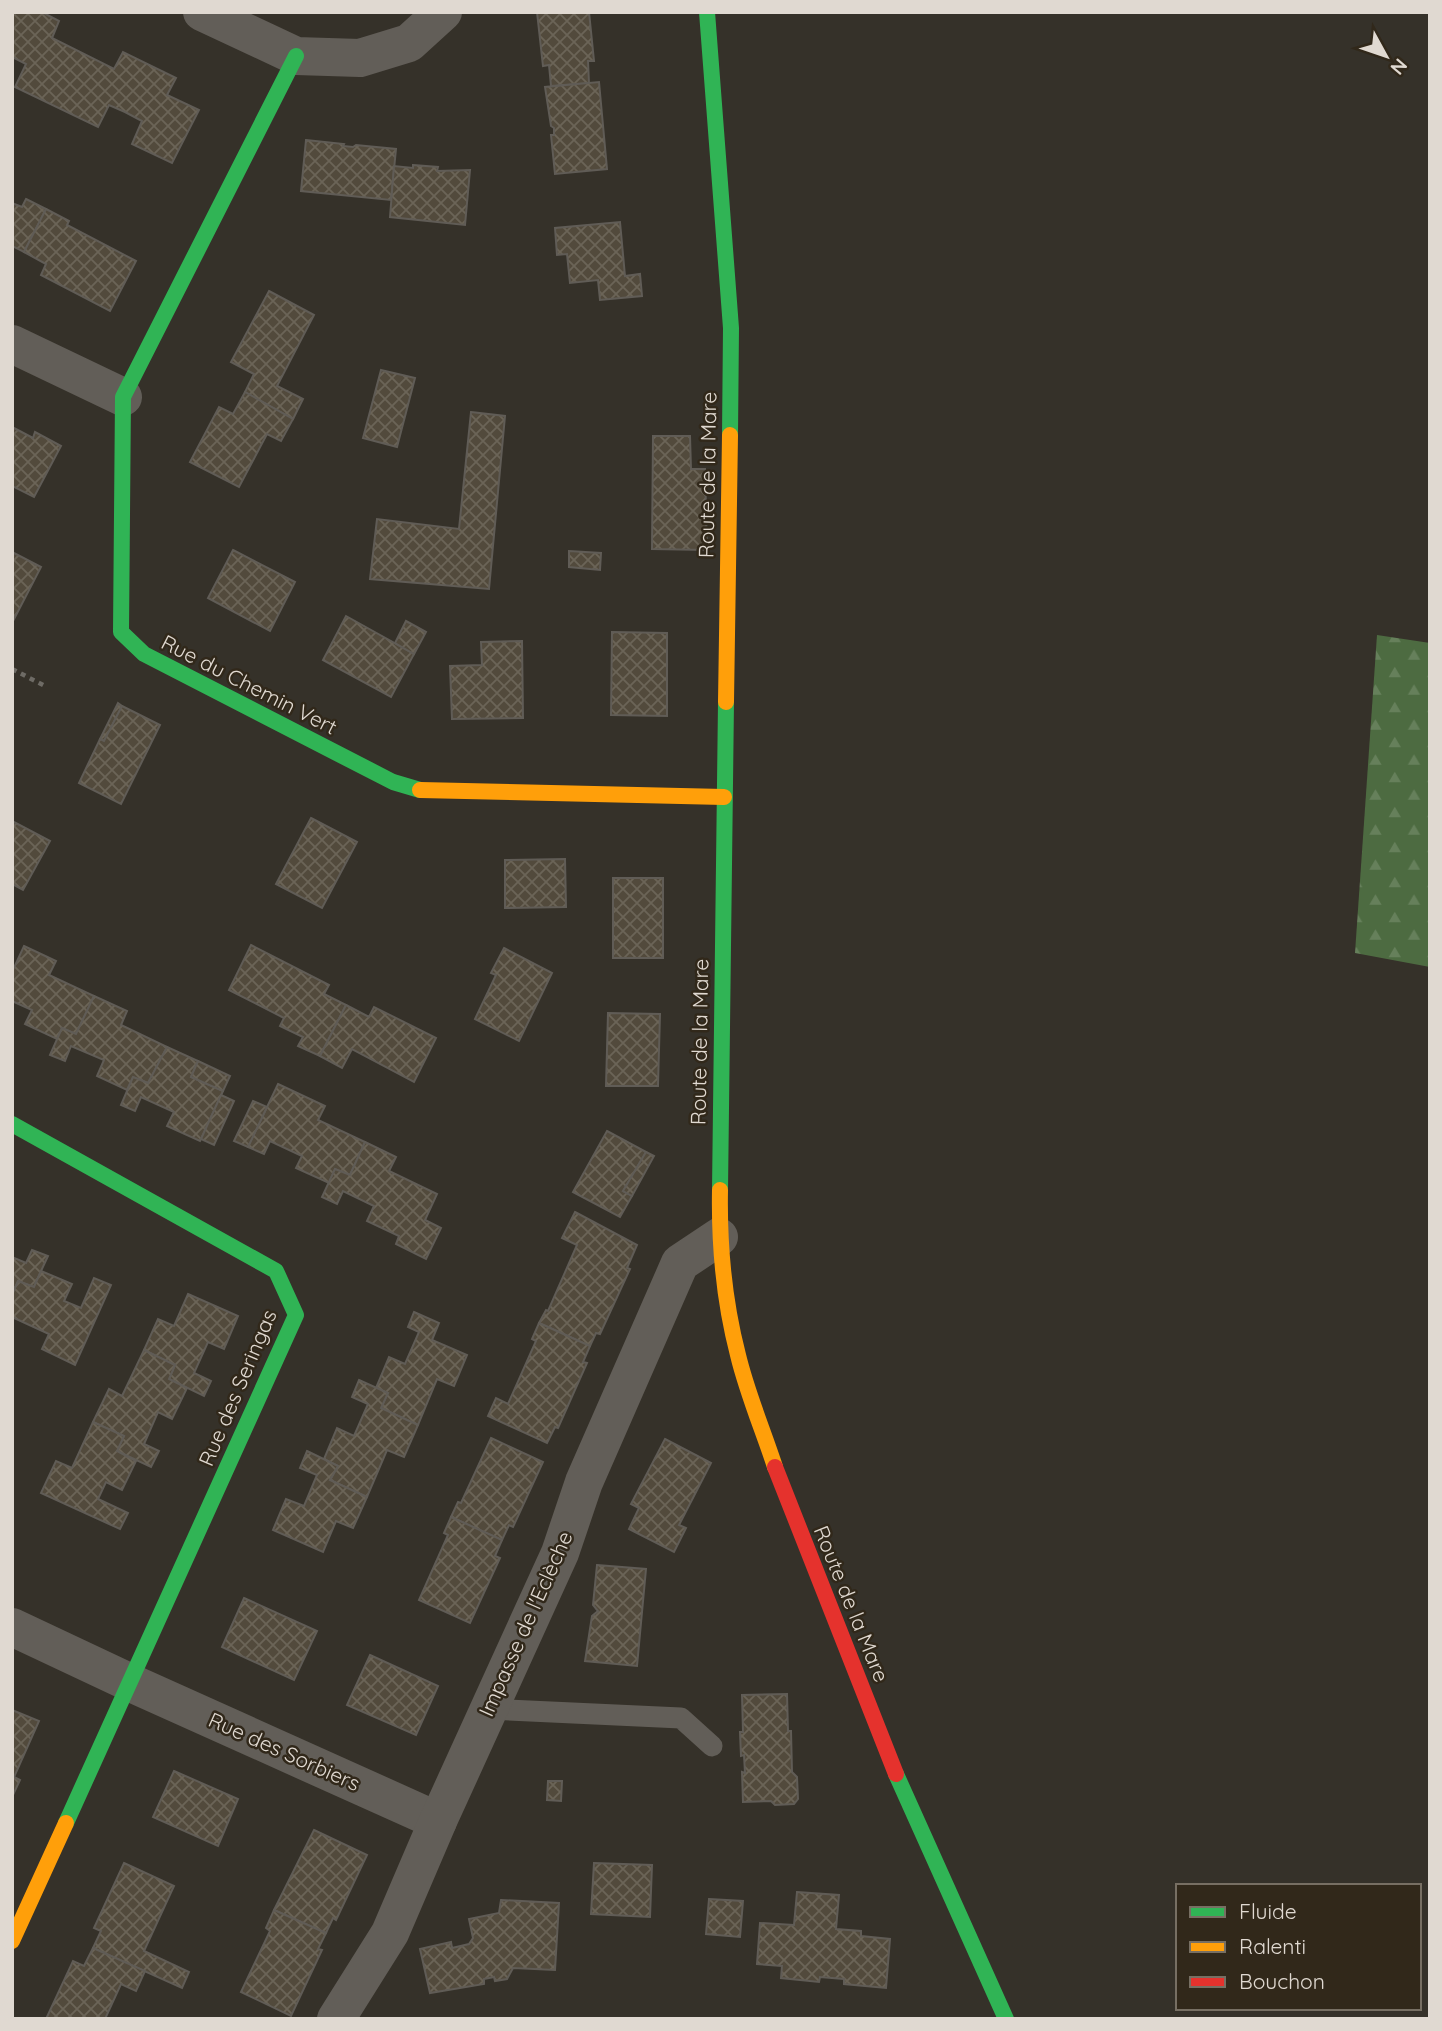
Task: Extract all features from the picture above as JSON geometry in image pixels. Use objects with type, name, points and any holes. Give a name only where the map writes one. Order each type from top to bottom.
[{"type":"street","points":[[202,12],[296,56],[360,58],[409,43],[443,12]]},
{"type":"street","name":"Route de la Mare","points":[[706,12],[732,328],[719,1237],[727,1306],[738,1356],[782,1487],[903,1792],[1006,2019]]},
{"type":"street","name":"Rue du Chemin Vert","points":[[296,56],[123,397],[121,632],[145,654],[393,782],[424,791],[724,797]]},
{"type":"street","points":[[12,344],[123,397]]},
{"type":"street","name":"Rue des Seringas","points":[[12,1124],[276,1271],[296,1315],[131,1683]]},
{"type":"street","name":"Impasse de l'Eclèche","points":[[337,2019],[390,1933],[560,1553],[584,1482],[680,1263],[719,1237]]},
{"type":"street","name":"Rue des Sorbiers","points":[[12,1627],[438,1821]]},
{"type":"street","points":[[12,1941],[131,1683]]},
{"type":"lane","points":[[489,1709],[681,1718],[712,1746]]},
{"type":"path","points":[[12,669],[45,686]]},
{"type":"green space","points":[[1377,635],[1430,643],[1430,967],[1355,953]]},
{"type":"building","points":[[12,12],[42,12],[59,21],[52,38],[114,69],[123,52],[176,78],[167,95],[199,110],[172,163],[132,144],[142,121],[125,112],[109,105],[98,127],[15,87],[26,64],[12,57]]},
{"type":"building","points":[[537,12],[589,12],[594,61],[588,61],[589,83],[551,86],[549,65],[543,66]]},
{"type":"building","points":[[599,82],[607,169],[555,174],[551,135],[554,135],[554,128],[551,126],[545,87]]},
{"type":"building","points":[[306,140],[353,147],[356,145],[396,149],[391,200],[301,191]]},
{"type":"building","points":[[413,165],[438,167],[437,171],[470,170],[465,225],[390,217],[394,166],[413,168]]},
{"type":"building","points":[[26,199],[46,209],[24,252],[12,246],[12,203],[22,207]]},
{"type":"building","points":[[46,209],[69,221],[67,225],[136,261],[110,311],[41,275],[46,264],[24,252]]},
{"type":"building","points":[[620,222],[625,276],[640,274],[642,296],[600,300],[598,280],[570,283],[567,254],[557,255],[555,228]]},
{"type":"building","points":[[269,291],[314,315],[277,386],[303,399],[293,419],[245,392],[254,374],[231,362]]},
{"type":"building","points":[[381,370],[415,378],[397,447],[363,438]]},
{"type":"building","points":[[245,392],[293,419],[281,441],[267,434],[239,487],[190,462],[219,407],[233,414]]},
{"type":"building","points":[[471,412],[505,416],[489,589],[370,579],[377,519],[459,529]]},
{"type":"building","points":[[12,427],[33,438],[35,432],[61,446],[34,497],[12,486]]},
{"type":"building","points":[[653,436],[690,436],[691,469],[705,469],[707,550],[652,549]]},
{"type":"building","points":[[233,550],[295,582],[270,631],[208,598]]},
{"type":"building","points":[[569,551],[601,553],[600,570],[569,567]]},
{"type":"building","points":[[12,552],[41,567],[12,623]]},
{"type":"building","points":[[346,616],[414,654],[391,697],[323,660]]},
{"type":"building","points":[[406,621],[426,632],[414,654],[395,643]]},
{"type":"building","points":[[612,632],[667,633],[667,716],[611,715]]},
{"type":"building","points":[[522,641],[523,718],[452,719],[450,666],[482,665],[481,642]]},
{"type":"building","points":[[118,703],[122,706],[104,741],[100,739]]},
{"type":"building","points":[[122,706],[160,725],[121,804],[79,783],[100,739],[104,741]]},
{"type":"building","points":[[311,818],[357,842],[322,908],[276,884]]},
{"type":"building","points":[[12,821],[50,841],[23,890],[12,884]]},
{"type":"building","points":[[565,859],[566,907],[505,908],[505,860]]},
{"type":"building","points":[[613,878],[663,878],[663,958],[613,958]]},
{"type":"building","points":[[251,945],[329,985],[324,994],[346,1005],[320,1056],[298,1046],[303,1037],[280,1026],[284,1018],[229,990]]},
{"type":"building","points":[[24,946],[56,961],[49,975],[94,996],[76,1034],[62,1028],[57,1039],[25,1024],[32,1010],[12,1001],[12,972]]},
{"type":"building","points":[[504,948],[552,973],[519,1041],[475,1019],[496,975],[491,973]]},
{"type":"building","points":[[94,996],[127,1011],[121,1025],[167,1047],[148,1083],[133,1077],[127,1090],[97,1076],[104,1060],[71,1046],[65,1061],[50,1055],[62,1028],[76,1034]]},
{"type":"building","points":[[346,1005],[369,1017],[374,1007],[436,1038],[414,1082],[352,1049],[342,1068],[320,1056]]},
{"type":"building","points":[[608,1013],[660,1014],[658,1086],[606,1086]]},
{"type":"building","points":[[167,1047],[198,1061],[191,1077],[223,1091],[200,1141],[167,1126],[174,1112],[141,1097],[135,1111],[121,1105],[133,1077],[148,1083]]},
{"type":"building","points":[[198,1061],[230,1076],[223,1091],[191,1077]]},
{"type":"building","points":[[278,1084],[325,1106],[318,1120],[365,1142],[350,1175],[335,1169],[329,1183],[296,1168],[302,1156],[270,1141],[264,1154],[248,1147]]},
{"type":"building","points":[[221,1095],[234,1101],[214,1145],[201,1139]]},
{"type":"building","points":[[253,1101],[267,1107],[248,1147],[234,1141]]},
{"type":"building","points":[[607,1131],[646,1152],[623,1191],[632,1196],[620,1217],[573,1192]]},
{"type":"building","points":[[365,1142],[396,1157],[389,1171],[437,1194],[425,1220],[441,1228],[426,1259],[396,1244],[399,1236],[367,1221],[374,1206],[343,1191],[337,1204],[322,1197],[335,1169],[350,1175]]},
{"type":"building","points":[[646,1152],[654,1156],[632,1196],[623,1191]]},
{"type":"building","points":[[575,1212],[637,1245],[627,1268],[630,1269],[600,1334],[596,1333],[590,1346],[539,1323],[546,1310],[548,1311],[577,1245],[562,1238]]},
{"type":"building","points":[[32,1250],[48,1256],[34,1287],[18,1281],[12,1295],[12,1257],[26,1263]]},
{"type":"building","points":[[41,1271],[72,1284],[64,1301],[81,1308],[94,1278],[111,1285],[75,1365],[42,1349],[49,1334],[12,1317],[12,1295],[18,1281],[34,1287]]},
{"type":"building","points":[[188,1294],[238,1316],[224,1349],[208,1342],[194,1373],[211,1381],[204,1396],[169,1379],[175,1365],[144,1350],[158,1319],[174,1326]]},
{"type":"building","points":[[414,1312],[439,1323],[432,1340],[467,1355],[454,1386],[437,1379],[418,1425],[381,1408],[388,1393],[376,1388],[389,1357],[405,1364],[419,1332],[408,1327]]},
{"type":"building","points":[[539,1323],[590,1346],[583,1362],[587,1363],[558,1428],[555,1427],[547,1443],[488,1416],[496,1398],[508,1404],[536,1341],[532,1339]]},
{"type":"building","points":[[144,1350],[175,1365],[169,1379],[187,1388],[172,1419],[158,1412],[144,1444],[159,1451],[151,1467],[117,1451],[124,1436],[93,1422],[109,1389],[122,1396]]},
{"type":"building","points":[[359,1380],[388,1393],[381,1408],[418,1425],[404,1457],[387,1450],[367,1497],[330,1480],[338,1466],[324,1459],[337,1428],[354,1436],[368,1404],[352,1397]]},
{"type":"building","points":[[93,1422],[124,1436],[117,1451],[136,1461],[122,1490],[106,1482],[98,1499],[128,1513],[120,1529],[41,1493],[56,1461],[72,1468]]},
{"type":"building","points":[[491,1438],[543,1462],[513,1527],[509,1525],[502,1540],[451,1517],[458,1502],[461,1503]]},
{"type":"building","points":[[665,1439],[711,1463],[679,1525],[686,1528],[674,1552],[629,1529],[639,1508],[631,1504]]},
{"type":"building","points":[[307,1451],[338,1466],[330,1480],[367,1497],[353,1528],[336,1521],[323,1552],[273,1530],[286,1499],[304,1506],[317,1475],[300,1468]]},
{"type":"building","points":[[451,1517],[502,1540],[495,1556],[500,1558],[470,1623],[419,1600],[448,1535],[444,1533]]},
{"type":"building","points":[[597,1565],[646,1569],[637,1666],[585,1661],[592,1616],[598,1611],[593,1605]]},
{"type":"building","points":[[244,1598],[317,1631],[294,1680],[222,1647]]},
{"type":"building","points":[[370,1655],[438,1686],[416,1735],[347,1705]]},
{"type":"building","points":[[787,1694],[792,1772],[797,1777],[798,1799],[794,1804],[743,1802],[742,1772],[745,1773],[740,1732],[743,1732],[742,1695]]},
{"type":"building","points":[[12,1710],[39,1721],[14,1777],[20,1780],[12,1797]]},
{"type":"building","points":[[174,1771],[238,1799],[218,1846],[153,1817]]},
{"type":"building","points":[[548,1781],[562,1781],[561,1801],[547,1800]]},
{"type":"building","points":[[314,1830],[367,1855],[336,1920],[333,1918],[326,1933],[274,1910]]},
{"type":"building","points":[[124,1863],[174,1886],[144,1951],[189,1972],[182,1988],[93,1948],[101,1931],[94,1928]]},
{"type":"building","points":[[594,1863],[652,1865],[650,1917],[591,1914]]},
{"type":"building","points":[[797,1892],[839,1895],[836,1929],[861,1931],[861,1936],[890,1939],[886,1988],[844,1984],[844,1979],[820,1977],[819,1982],[781,1978],[782,1966],[757,1964],[760,1923],[794,1925]]},
{"type":"building","points":[[709,1899],[743,1901],[740,1937],[706,1934]]},
{"type":"building","points":[[501,1900],[559,1903],[555,1970],[513,1968],[507,1979],[495,1981],[494,1977],[484,1979],[484,1984],[430,1993],[420,1949],[451,1942],[452,1948],[469,1944],[473,1938],[469,1919],[499,1913]]},
{"type":"building","points":[[274,1910],[326,1933],[318,1949],[322,1950],[291,2016],[241,1992],[270,1931],[266,1928]]},
{"type":"building","points":[[93,1948],[145,1971],[136,1991],[121,1984],[105,2019],[46,2019],[73,1961],[84,1966]]},
{"type":"traffic: fast","points":[[707,12],[731,328],[730,435]]},
{"type":"traffic: fast","points":[[296,56],[123,397],[121,632],[144,654],[393,782],[420,790]]},
{"type":"traffic: fast","points":[[720,1190],[726,702]]},
{"type":"traffic: fast","points":[[12,1124],[276,1271],[296,1315],[66,1823]]},
{"type":"traffic: fast","points":[[896,1774],[1006,2019]]},
{"type":"traffic: slow","points":[[726,702],[730,435]]},
{"type":"traffic: slow","points":[[420,790],[724,797]]},
{"type":"traffic: slow","points":[[720,1190],[723,1273],[733,1335],[746,1383],[775,1467]]},
{"type":"traffic: slow","points":[[12,1941],[66,1823]]},
{"type":"traffic: jam","points":[[775,1467],[896,1774]]}]
